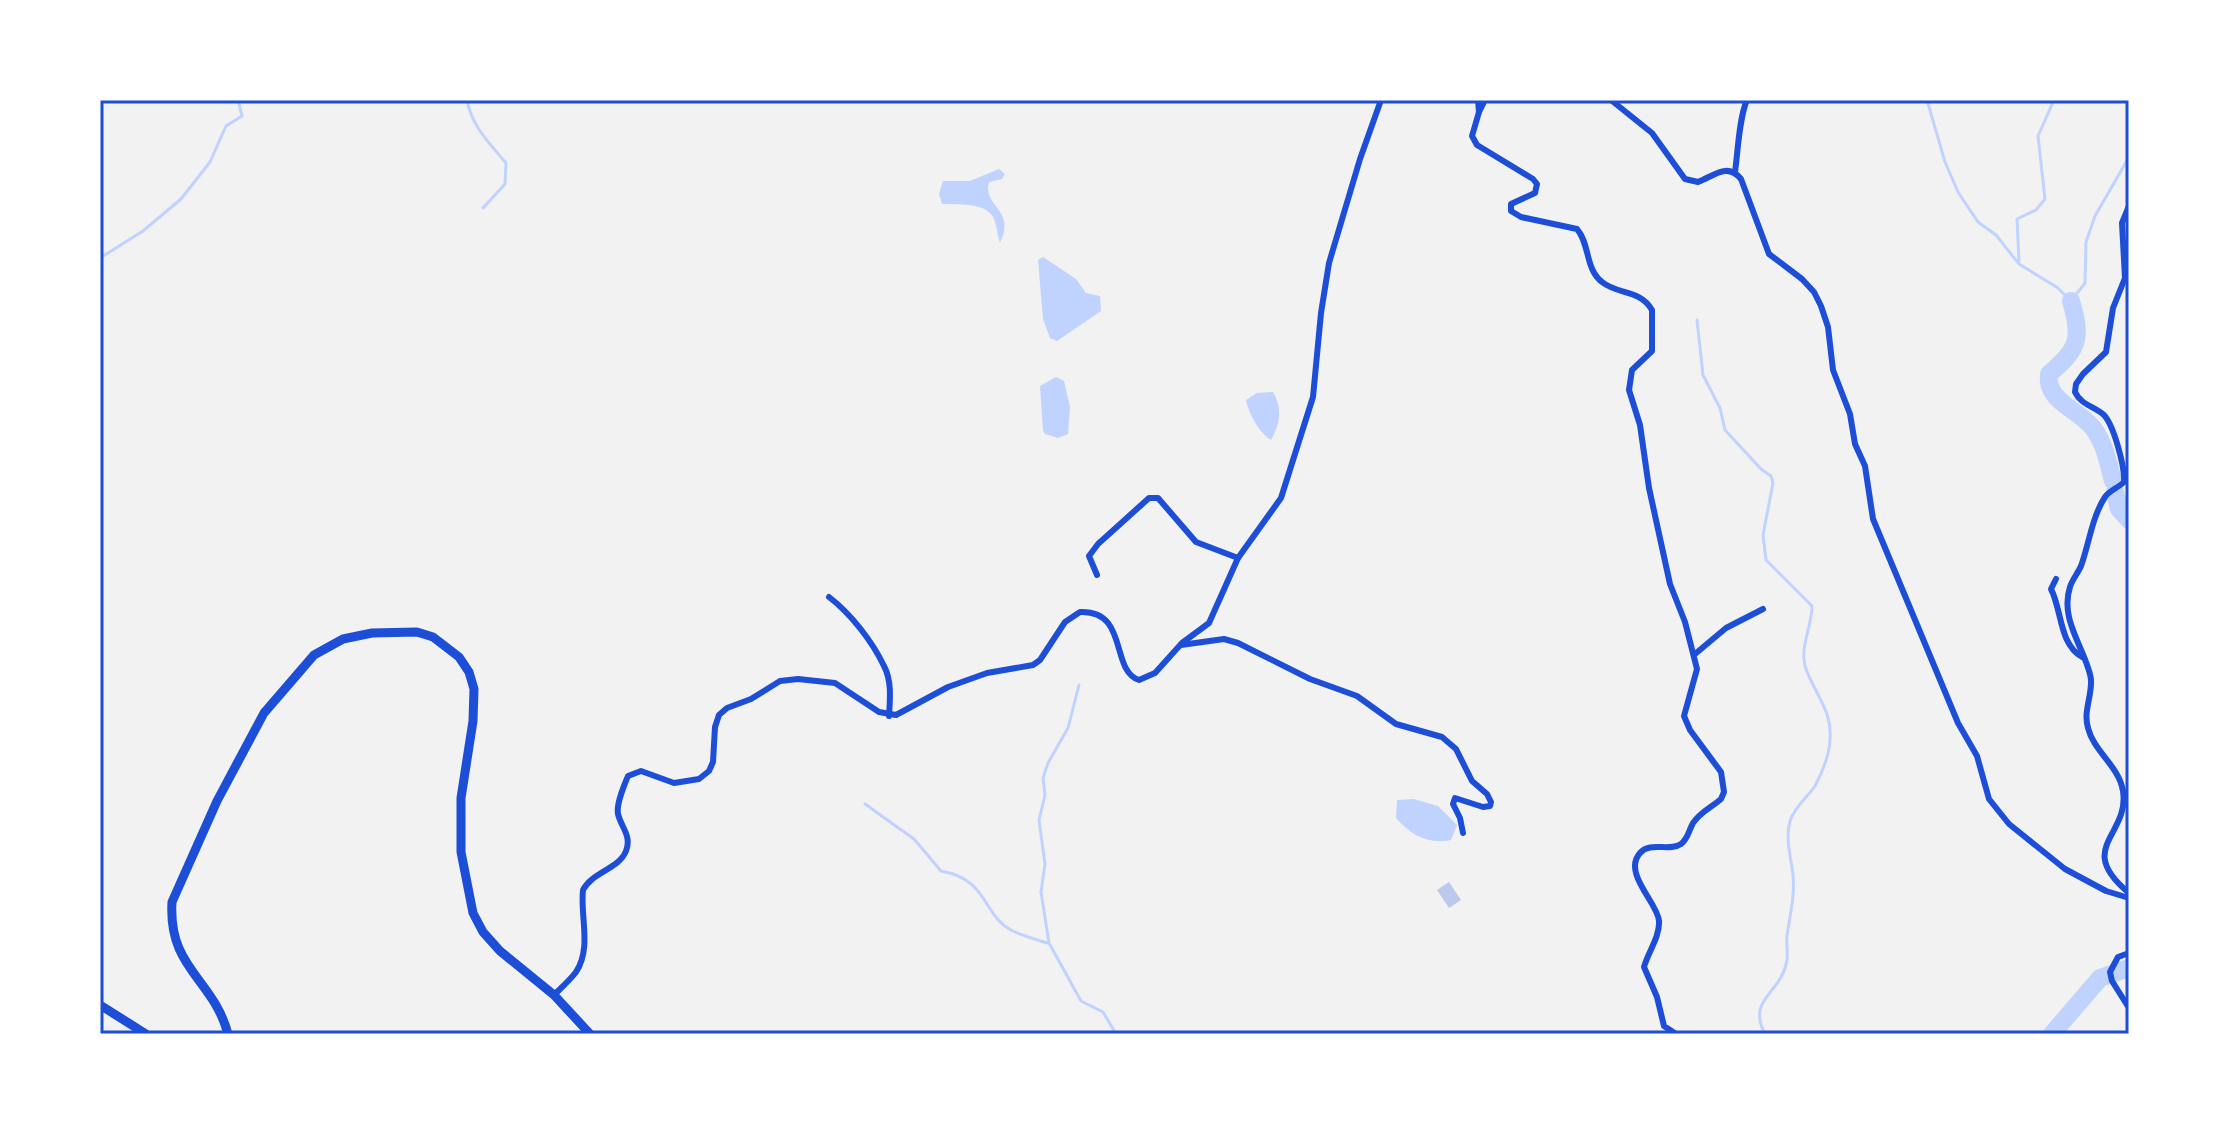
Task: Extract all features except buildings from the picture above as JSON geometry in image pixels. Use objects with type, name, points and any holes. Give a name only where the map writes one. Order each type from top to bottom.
[{"type":"main road","points":[[228,1034],[220,1009],[174,943],[171,921],[172,902],[217,801],[264,713],[314,655],[343,639],[372,633],[417,632],[433,637],[459,657],[469,672],[474,689],[473,721],[461,798],[466,889],[473,913],[483,932],[500,951],[554,995],[590,1034]]},
{"type":"main road","points":[[100,1005],[146,1034]]},
{"type":"street","points":[[554,995],[575,972],[585,949],[583,890],[587,882],[621,859],[626,850],[628,837],[617,812],[628,776],[641,771],[674,783],[699,779],[709,771],[713,762],[715,727],[719,715],[727,708],[751,699],[780,681],[798,679],[835,683],[889,716],[904,712],[948,687],[987,673],[1033,665],[1040,660],[1065,622],[1080,612],[1097,615],[1109,624],[1128,673],[1139,680],[1155,673],[1181,645],[1209,623],[1238,558],[1281,498],[1290,476],[1313,397],[1329,263],[1381,100]]},
{"type":"street","points":[[1478,100],[1479,112]]},
{"type":"street","points":[[1485,100],[1472,136],[1477,145],[1537,184],[1535,193],[1511,204],[1511,211],[1521,217],[1577,229],[1586,244],[1595,275],[1610,287],[1641,297],[1652,310],[1652,351],[1632,370],[1629,390],[1642,437],[1649,488],[1670,584],[1695,654],[1696,679],[1684,716],[1690,730],[1716,763],[1724,792],[1715,805],[1700,814],[1679,845],[1643,850],[1637,855],[1642,889],[1659,919],[1658,933],[1644,967],[1657,997],[1664,1026],[1676,1034]]},
{"type":"street","points":[[1611,100],[1652,133],[1685,179],[1698,182],[1718,171],[1735,172]]},
{"type":"street","points":[[1747,100],[1741,118],[1735,172],[1748,196],[1769,254],[1802,279],[1821,306],[1828,327],[1833,370],[1850,414],[1855,444],[1865,466],[1873,519],[1958,723],[1977,756],[1989,799],[2009,824],[2065,869],[2106,891],[2129,896]]},
{"type":"street","points":[[2129,206],[2122,223],[2125,278],[2113,308],[2106,352],[2083,374],[2075,392],[2082,402],[2107,418],[2124,476],[2120,486],[2105,497],[2091,530],[2081,566],[2069,588],[2068,615],[2091,679],[2087,705],[2088,730],[2099,751],[2118,774],[2123,788],[2124,802],[2103,851],[2103,859],[2129,896]]},
{"type":"street","points":[[1097,575],[1089,556],[1149,498],[1158,498],[1196,542],[1238,558]]},
{"type":"street","points":[[2056,579],[2051,589],[2064,633],[2074,652],[2082,657]]},
{"type":"street","points":[[829,597],[850,617],[885,667],[890,694],[889,716]]},
{"type":"street","points":[[1695,654],[1726,628],[1763,609]]},
{"type":"street","points":[[1181,645],[1224,639],[1238,643],[1310,679],[1357,696],[1396,724],[1432,733],[1449,742],[1472,781],[1487,794],[1491,802],[1490,806],[1483,807],[1455,798],[1453,804],[1463,833]]},
{"type":"street","points":[[2129,953],[2118,957],[2110,972],[2112,981],[2129,1008]]},
{"type":"water","points":[[999,169],[1005,174],[1002,179],[989,182],[988,190],[1004,223],[1000,243],[989,212],[970,205],[942,204],[939,194],[943,181],[970,181]]},
{"type":"water","points":[[1043,257],[1076,279],[1086,293],[1100,296],[1101,311],[1057,341],[1050,338],[1043,319],[1038,260]]},
{"type":"water","points":[[1056,377],[1064,381],[1070,407],[1068,434],[1058,438],[1045,434],[1043,430],[1040,386]]},
{"type":"water","points":[[1273,392],[1279,416],[1271,440],[1255,423],[1246,400],[1257,393]]},
{"type":"water","points":[[1414,799],[1438,806],[1457,825],[1451,840],[1435,841],[1420,837],[1396,818],[1397,800]]},
{"type":"waterway","points":[[100,258],[143,231],[181,199],[210,162],[226,126],[242,116],[238,100]]},
{"type":"waterway","points":[[467,100],[477,126],[506,163],[505,184],[483,208]]},
{"type":"waterway","points":[[1927,100],[1945,162],[1958,192],[1978,222],[1996,235],[2019,264],[2058,288],[2071,301],[2085,283],[2086,242],[2095,216],[2129,157]]},
{"type":"waterway","points":[[2019,261],[2017,219],[2036,210],[2045,199],[2038,136],[2054,100]]},
{"type":"waterway","points":[[2071,301],[2077,334],[2075,342],[2067,357],[2049,374],[2049,383],[2057,398],[2087,421],[2097,434],[2113,481]]},
{"type":"waterway","points":[[1697,320],[1703,375],[1720,408],[1725,430],[1771,476],[1773,483],[1763,535],[1766,560],[1812,606],[1805,644],[1805,666],[1826,710],[1830,729],[1828,752],[1820,775],[1790,821],[1788,841],[1793,890],[1787,960],[1779,981],[1762,1004],[1760,1022],[1765,1034]]},
{"type":"waterway","points":[[2115,492],[2119,509],[2129,520]]},
{"type":"waterway","points":[[1079,685],[1068,728],[1043,778],[1045,795],[1039,820],[1045,864],[1041,892],[1049,943],[1081,1001],[1103,1012],[1116,1034]]},
{"type":"waterway","points":[[865,804],[914,839],[941,871],[968,881],[1002,923],[1015,932],[1047,943]]},
{"type":"waterway","points":[[2052,1034],[2100,978],[2129,968]]}]
